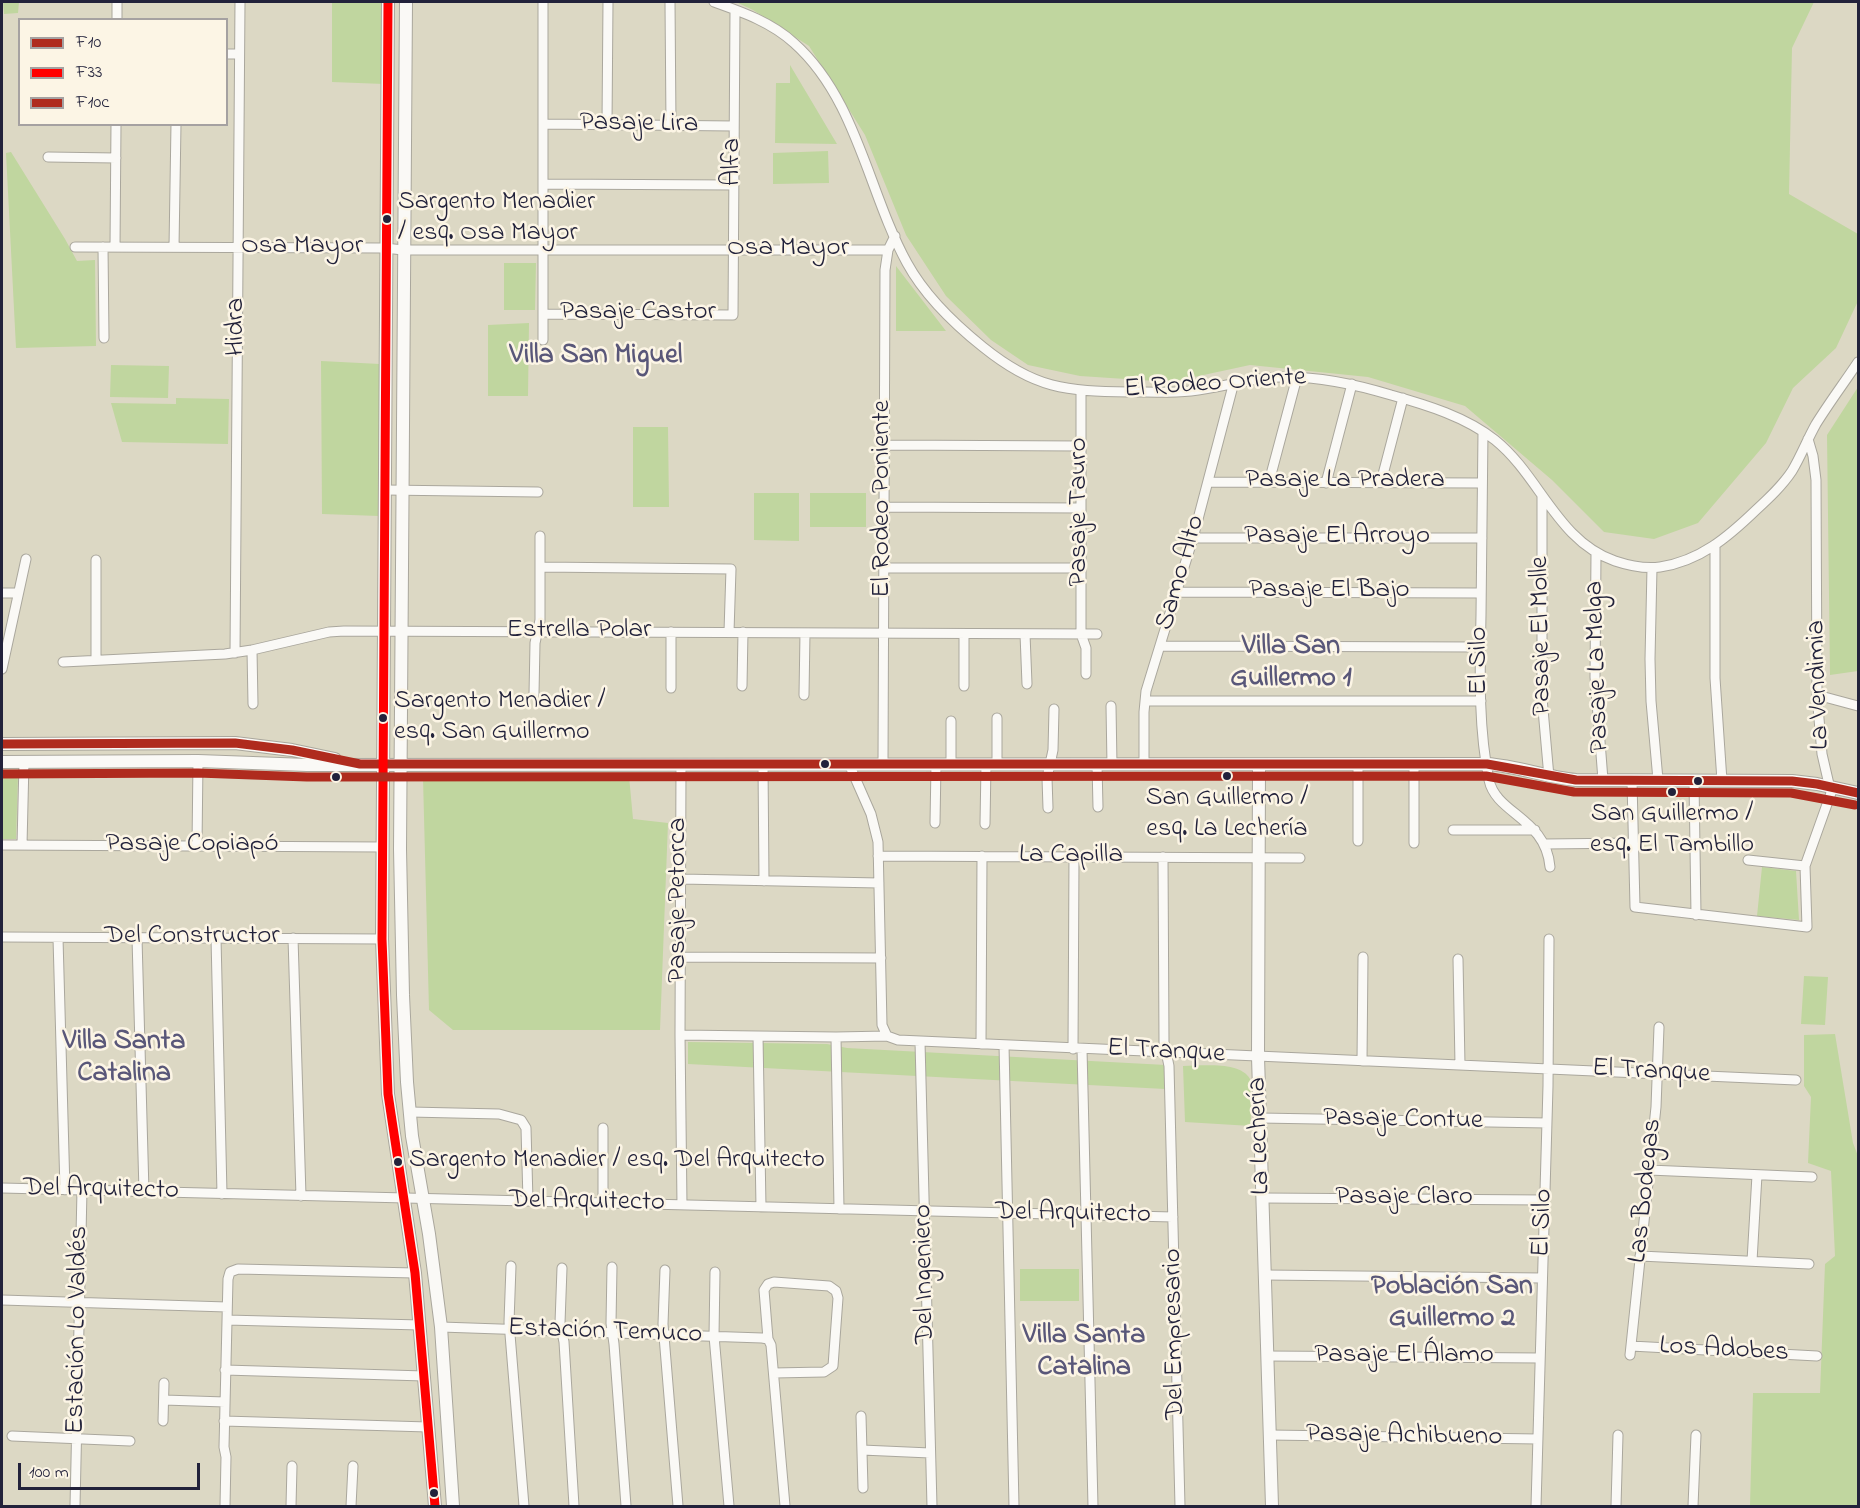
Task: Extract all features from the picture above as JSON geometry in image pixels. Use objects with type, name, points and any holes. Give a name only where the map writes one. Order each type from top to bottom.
[{"type":"street","points":[[117,2],[117,18]]},
{"type":"street","name":"Hidra","points":[[235,653],[240,2]]},
{"type":"street","points":[[388,2],[382,939],[388,1094],[415,1273],[435,1506]]},
{"type":"street","points":[[406,2],[400,849],[403,985],[407,1082],[441,1327],[453,1506]]},
{"type":"street","points":[[543,2],[543,340]]},
{"type":"street","points":[[607,124],[608,2]]},
{"type":"street","points":[[670,2],[671,125]]},
{"type":"street","name":"El Rodeo Oriente","points":[[714,2],[762,21],[784,35],[800,49],[827,82],[844,114],[908,264],[926,292],[982,346],[1015,370],[1059,388],[1182,392],[1234,382],[1297,377],[1352,384],[1403,398],[1447,414],[1483,432],[1507,451],[1577,539],[1596,553],[1631,566],[1652,568],[1686,560],[1715,545],[1731,534],[1778,489],[1798,461],[1808,439],[1858,362]]},
{"type":"street","name":"Alfa","points":[[733,315],[735,10]]},
{"type":"street","points":[[228,54],[239,54]]},
{"type":"street","name":"Pasaje Lira","points":[[543,124],[734,126]]},
{"type":"street","points":[[115,247],[116,126]]},
{"type":"street","points":[[174,247],[176,126]]},
{"type":"street","points":[[48,157],[116,158]]},
{"type":"street","points":[[543,184],[734,185]]},
{"type":"street","name":"El Rodeo Poniente","points":[[883,764],[885,270],[888,250],[895,236]]},
{"type":"street","name":"Osa Mayor","points":[[75,247],[888,250]]},
{"type":"street","points":[[103,247],[104,338]]},
{"type":"street","name":"Pasaje Castor","points":[[543,314],[733,315]]},
{"type":"street","points":[[1269,482],[1297,377]]},
{"type":"street","name":"Samo Alto","points":[[1144,765],[1145,701],[1193,538],[1234,382]]},
{"type":"street","points":[[1326,483],[1352,384]]},
{"type":"street","name":"Pasaje Tauro","points":[[1081,390],[1081,634],[1086,648],[1086,674]]},
{"type":"street","points":[[1380,482],[1403,398]]},
{"type":"street","name":"El Silo","points":[[1483,432],[1481,701],[1490,785],[1496,795],[1535,830],[1545,844],[1550,867]]},
{"type":"street","name":"La Vendimia","points":[[1696,915],[1807,927],[1805,866],[1830,797],[1822,754],[1817,695],[1816,480],[1808,439]]},
{"type":"street","points":[[885,445],[1081,446]]},
{"type":"street","name":"Pasaje La Pradera","points":[[1208,482],[1482,483]]},
{"type":"street","points":[[385,490],[537,492]]},
{"type":"street","name":"Pasaje El Molle","points":[[1542,495],[1542,675],[1549,777]]},
{"type":"street","points":[[884,507],[1081,508]]},
{"type":"street","points":[[534,694],[535,643],[540,620],[540,536]]},
{"type":"street","name":"Pasaje El Arroyo","points":[[1193,538],[1482,538]]},
{"type":"street","points":[[1715,545],[1715,678],[1722,781]]},
{"type":"street","name":"Pasaje La Melga","points":[[1596,553],[1595,677],[1604,780]]},
{"type":"street","points":[[2,669],[26,559]]},
{"type":"street","points":[[96,560],[96,660]]},
{"type":"street","points":[[541,567],[732,570],[729,632]]},
{"type":"street","points":[[884,568],[1081,568]]},
{"type":"street","points":[[1652,568],[1651,701],[1658,780]]},
{"type":"street","name":"Pasaje El Bajo","points":[[1177,592],[1481,593]]},
{"type":"street","points":[[2,593],[18,593]]},
{"type":"street","name":"Estrella Polar","points":[[63,662],[235,653],[329,632],[385,630],[1097,634]]},
{"type":"street","points":[[671,632],[671,688]]},
{"type":"street","points":[[742,686],[743,632]]},
{"type":"street","points":[[804,695],[805,633]]},
{"type":"street","points":[[964,634],[964,686]]},
{"type":"street","points":[[1025,634],[1027,684]]},
{"type":"street","points":[[1160,646],[1480,647]]},
{"type":"street","points":[[252,650],[253,704]]},
{"type":"street","points":[[1817,695],[1858,706]]},
{"type":"street","points":[[1145,701],[1481,701]]},
{"type":"street","points":[[1111,706],[1112,765]]},
{"type":"street","points":[[1048,808],[1047,778],[1053,750],[1054,709]]},
{"type":"street","points":[[985,824],[997,717]]},
{"type":"street","points":[[951,721],[951,765]]},
{"type":"street","points":[[2,744],[235,743],[292,750],[360,764]]},
{"type":"street","points":[[2,762],[198,761],[307,765],[1487,764],[1511,767],[1549,777],[1576,780],[1792,781],[1858,793]]},
{"type":"street","points":[[197,846],[198,761]]},
{"type":"street","points":[[22,845],[24,762]]},
{"type":"street","name":"Pasaje Petorca","points":[[681,764],[682,1205]]},
{"type":"street","points":[[763,764],[764,881]]},
{"type":"street","points":[[849,764],[876,827],[882,1026],[887,1036]]},
{"type":"street","points":[[935,823],[936,765]]},
{"type":"street","points":[[1097,765],[1098,807]]},
{"type":"street","name":"La Lechería","points":[[1259,765],[1258,1057],[1272,1506]]},
{"type":"street","points":[[1358,765],[1358,841]]},
{"type":"street","points":[[1414,765],[1414,843]]},
{"type":"street","points":[[1632,781],[1635,907],[1696,915],[1694,781]]},
{"type":"street","points":[[1453,830],[1535,830]]},
{"type":"street","points":[[1545,844],[1633,843]]},
{"type":"street","name":"Pasaje Copiapó","points":[[2,845],[383,847]]},
{"type":"street","name":"La Capilla","points":[[878,856],[1300,858]]},
{"type":"street","points":[[981,1044],[982,856]]},
{"type":"street","points":[[1074,857],[1093,1506]]},
{"type":"street","name":"Del Empresario","points":[[1163,857],[1164,1042],[1169,1066],[1180,1506]]},
{"type":"street","points":[[1748,860],[1805,866]]},
{"type":"street","points":[[681,879],[879,883]]},
{"type":"street","name":"Del Constructor","points":[[2,937],[382,939]]},
{"type":"street","points":[[58,938],[65,1190]]},
{"type":"street","points":[[137,938],[144,1192]]},
{"type":"street","points":[[216,938],[222,1194]]},
{"type":"street","points":[[293,938],[301,1196]]},
{"type":"street","name":"El Silo","points":[[1536,1506],[1550,939]]},
{"type":"street","points":[[680,957],[881,958]]},
{"type":"street","points":[[1362,1061],[1363,957]]},
{"type":"street","points":[[1458,959],[1460,1065]]},
{"type":"street","name":"Las Bodegas","points":[[1630,1350],[1658,1074],[1659,1027]]},
{"type":"street","name":"El Tranque","points":[[680,1035],[887,1036],[894,1040],[920,1042],[1796,1080]]},
{"type":"street","points":[[758,1036],[761,1207]]},
{"type":"street","points":[[836,1037],[839,1209]]},
{"type":"street","name":"Del Ingeniero","points":[[920,1042],[932,1506]]},
{"type":"street","points":[[1004,1045],[1014,1506]]},
{"type":"street","points":[[410,1112],[499,1114],[521,1120],[526,1128],[528,1202]]},
{"type":"street","name":"Pasaje Contue","points":[[1260,1118],[1547,1123]]},
{"type":"street","points":[[603,1128],[603,1203]]},
{"type":"street","points":[[1649,1170],[1812,1177]]},
{"type":"street","points":[[1752,1261],[1757,1175]]},
{"type":"street","name":"Del Arquitecto","points":[[2,1188],[1173,1217]]},
{"type":"street","name":"Estación Lo Valdés","points":[[75,1506],[82,1190]]},
{"type":"street","name":"Pasaje Claro","points":[[1263,1198],[1544,1200]]},
{"type":"street","points":[[1640,1256],[1809,1264]]},
{"type":"street","points":[[511,1266],[510,1330],[524,1506]]},
{"type":"street","points":[[612,1267],[612,1333],[626,1506]]},
{"type":"street","points":[[562,1268],[560,1323],[574,1506]]},
{"type":"street","points":[[225,1506],[225,1370],[230,1272],[238,1269],[415,1273]]},
{"type":"street","points":[[665,1270],[663,1324],[678,1506]]},
{"type":"street","points":[[715,1272],[714,1336],[729,1506]]},
{"type":"street","points":[[1265,1275],[1542,1278]]},
{"type":"street","points":[[774,1373],[824,1372],[833,1366],[838,1298],[836,1291],[829,1286],[774,1282],[768,1284],[764,1294],[774,1373],[785,1506]]},
{"type":"street","points":[[2,1300],[227,1307]]},
{"type":"street","points":[[227,1320],[420,1325]]},
{"type":"street","name":"Estación Temuco","points":[[441,1327],[768,1339]]},
{"type":"street","name":"Los Adobes","points":[[1630,1350],[1817,1356]]},
{"type":"street","name":"Pasaje El Álamo","points":[[1268,1356],[1540,1358]]},
{"type":"street","points":[[225,1370],[424,1376]]},
{"type":"street","points":[[163,1421],[164,1383]]},
{"type":"street","points":[[164,1400],[225,1402]]},
{"type":"street","points":[[861,1416],[862,1488]]},
{"type":"street","points":[[224,1421],[428,1428]]},
{"type":"street","name":"Pasaje Achibueno","points":[[1270,1435],[1538,1439]]},
{"type":"street","points":[[1616,1506],[1618,1435]]},
{"type":"street","points":[[1693,1506],[1696,1436]]},
{"type":"street","points":[[12,1437],[130,1441]]},
{"type":"street","points":[[862,1450],[930,1452]]},
{"type":"street","points":[[291,1506],[292,1466]]},
{"type":"street","points":[[351,1506],[353,1466]]},
{"type":"green space","points":[[3,2],[19,2],[18,13],[4,14]]},
{"type":"green space","points":[[332,2],[383,2],[384,84],[332,82]]},
{"type":"green space","points":[[736,2],[1814,2],[1792,48],[1789,194],[1858,234],[1858,301],[1836,348],[1793,388],[1766,443],[1698,523],[1654,539],[1604,532],[1552,480],[1465,406],[1368,377],[1250,365],[1171,382],[1080,376],[1028,365],[991,340],[946,296],[906,235],[865,135],[809,46],[753,10]]},
{"type":"green space","points":[[790,65],[837,144],[775,143],[776,83],[790,83]]},
{"type":"green space","points":[[828,151],[829,183],[773,184],[773,153]]},
{"type":"green space","points":[[11,152],[77,261],[95,260],[96,346],[16,348],[6,153]]},
{"type":"green space","points":[[504,263],[536,263],[535,310],[504,310]]},
{"type":"green space","points":[[896,266],[946,331],[896,331]]},
{"type":"green space","points":[[529,323],[528,396],[488,396],[488,325]]},
{"type":"green space","points":[[321,361],[380,364],[379,516],[322,514]]},
{"type":"green space","points":[[111,365],[169,366],[168,398],[110,397]]},
{"type":"green space","points":[[1858,387],[1858,671],[1830,675],[1827,435]]},
{"type":"green space","points":[[176,398],[229,399],[228,444],[122,442],[111,403],[176,404]]},
{"type":"green space","points":[[633,427],[668,427],[669,507],[633,507]]},
{"type":"green space","points":[[754,493],[799,493],[799,541],[754,540]]},
{"type":"green space","points":[[810,493],[866,493],[866,527],[810,527]]},
{"type":"green space","points":[[2,775],[18,775],[16,839],[2,839]]},
{"type":"green space","points":[[629,776],[633,819],[668,823],[660,1030],[453,1030],[429,1010],[423,778]]},
{"type":"green space","points":[[1762,867],[1796,871],[1799,920],[1757,916]]},
{"type":"green space","points":[[1804,976],[1828,977],[1825,1025],[1801,1024]]},
{"type":"green space","points":[[1835,1034],[1853,1143],[1858,1156],[1858,1506],[1750,1506],[1753,1393],[1820,1393],[1825,1264],[1835,1256],[1831,1171],[1808,1163],[1811,1097],[1804,1086],[1804,1035]]},
{"type":"green space","points":[[688,1042],[827,1044],[847,1048],[1166,1065],[1165,1089],[688,1064]]},
{"type":"green space","points":[[1183,1066],[1229,1067],[1245,1073],[1250,1079],[1251,1126],[1185,1122]]},
{"type":"green space","points":[[1020,1269],[1079,1269],[1079,1301],[1020,1301]]},
{"type":"transit line","name":"F33","points":[[388,2],[382,939],[388,1094],[415,1273],[435,1506]]},
{"type":"transit line","name":"F10","points":[[2,744],[235,743],[292,750],[360,764],[1487,764],[1576,780],[1792,781],[1858,793]]},
{"type":"transit line","name":"F10c","points":[[2,774],[198,773],[307,777],[1486,776],[1574,792],[1791,793],[1855,805]]},
{"type":"place","name":"Sargento Menadier / esq. Osa Mayor","points":[[387,219]]},
{"type":"place","name":"Sargento Menadier / esq. San Guillermo","points":[[383,718]]},
{"type":"place","name":"San Guillermo / esq. La Lechería","points":[[1227,776]]},
{"type":"place","name":"San Guillermo / esq. El Tambillo","points":[[1672,792]]},
{"type":"place","name":"Sargento Menadier / esq. Del Arquitecto","points":[[398,1162]]},
{"type":"district","name":"Villa San Miguel","points":[[596,357]]},
{"type":"district","name":"Villa San Guillermo 1","points":[[1291,664]]},
{"type":"district","name":"Villa Santa Catalina","points":[[124,1059]]},
{"type":"district","name":"Población San Guillermo 2","points":[[1452,1304]]},
{"type":"district","name":"Villa Santa Catalina","points":[[1084,1353]]}]
